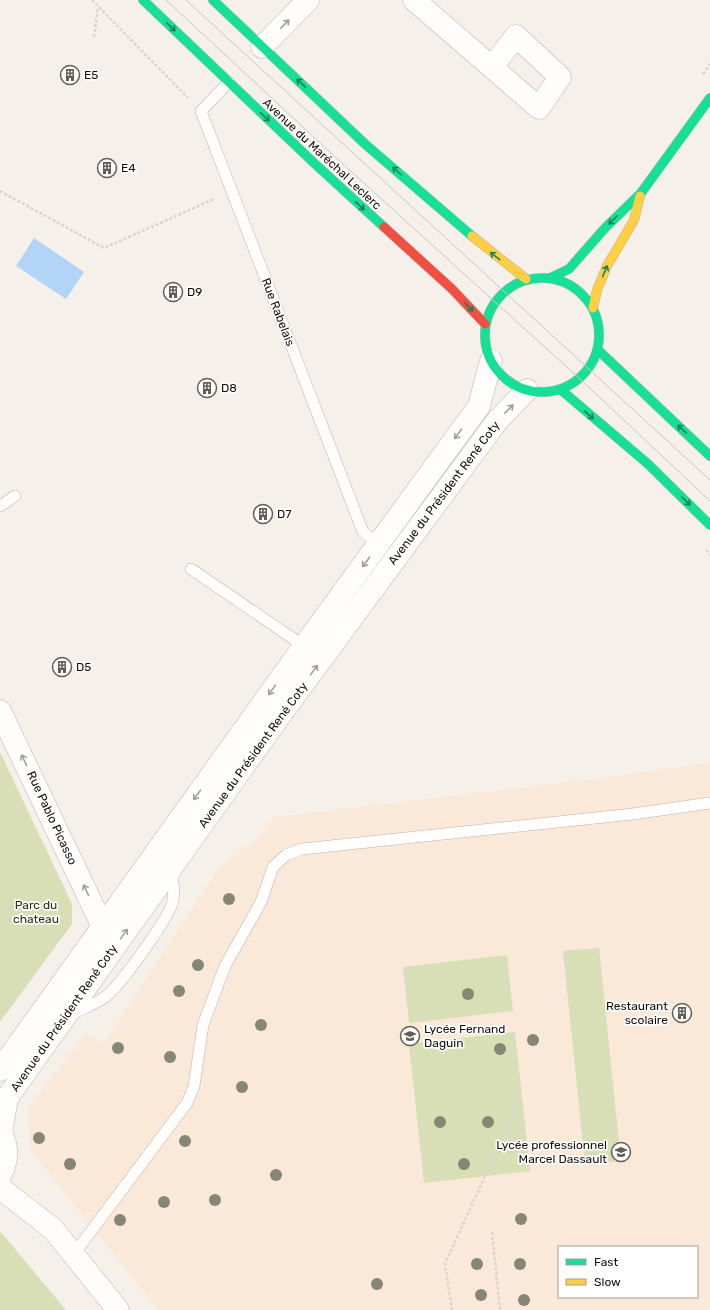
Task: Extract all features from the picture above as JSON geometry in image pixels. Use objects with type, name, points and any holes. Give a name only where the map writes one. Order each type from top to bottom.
[{"type":"main road","name":"Avenue du Maréchal Leclerc","points":[[143,0],[314,163],[452,290],[485,324]]},
{"type":"main road","points":[[213,0],[262,47],[436,206],[526,279]]},
{"type":"main road","points":[[550,278],[570,269],[605,228],[640,193],[710,98]]},
{"type":"main road","points":[[593,308],[597,290],[607,266],[634,220],[640,193]]},
{"type":"main road","points":[[550,278],[564,281],[576,288],[586,297],[593,308],[599,327],[598,350],[588,369],[580,379],[560,389],[543,392],[527,390],[512,384],[500,374],[491,362],[486,343],[485,324],[495,302],[503,292],[526,279],[550,278]]},
{"type":"main road","points":[[598,350],[710,456]]},
{"type":"main road","points":[[560,389],[648,464],[710,525]]},
{"type":"street","points":[[262,47],[308,0]]},
{"type":"street","points":[[414,0],[492,67]]},
{"type":"street","name":"Avenue du Président René Coty","points":[[0,1070],[102,925],[479,406],[491,362]]},
{"type":"street","name":"Avenue du Président René Coty","points":[[0,1131],[7,1098],[286,708],[498,420],[527,390]]},
{"type":"street","name":"Rue Pablo Picasso","points":[[0,711],[102,925]]},
{"type":"street","points":[[0,1131],[6,1153],[5,1164],[0,1176]]},
{"type":"street","points":[[0,1188],[53,1229],[118,1310]]},
{"type":"lane","points":[[201,111],[229,82]]},
{"type":"lane","name":"Rue Rabelais","points":[[201,111],[363,532],[379,544]]},
{"type":"lane","points":[[0,506],[15,496]]},
{"type":"lane","points":[[191,569],[304,646]]},
{"type":"lane","points":[[74,1254],[187,1103],[194,1086],[203,1025],[225,966],[261,902],[273,867],[286,855],[302,849],[633,814],[710,803]]},
{"type":"path","points":[[92,0],[201,111]]},
{"type":"path","points":[[94,37],[98,6]]},
{"type":"path","points":[[0,191],[104,248],[232,191]]},
{"type":"path","points":[[452,1310],[445,1264],[522,1097]]},
{"type":"path","points":[[492,1232],[500,1310]]},
{"type":"shaded area","name":"Lycée Fernand Daguin","points":[[710,762],[710,1310],[158,1310],[30,1150],[29,1107],[86,1033],[104,1043],[217,870],[260,836],[275,817],[603,778]]},
{"type":"green space","name":"Parc du chateau","points":[[0,752],[72,904],[72,924],[0,1022]]},
{"type":"green space","points":[[599,948],[621,1161],[585,1165],[563,951]]},
{"type":"green space","points":[[507,955],[513,1011],[409,1023],[403,967]]},
{"type":"green space","points":[[515,1032],[530,1171],[424,1183],[409,1044]]},
{"type":"green space","points":[[0,1231],[66,1310],[0,1310]]},
{"type":"water","points":[[34,238],[84,272],[66,299],[16,266]]},
{"type":"tram line","points":[[166,0],[345,166],[580,379],[710,501]]},
{"type":"tram line","points":[[186,0],[710,480]]},
{"type":"traffic: fast","points":[[143,0],[314,163],[384,227]]},
{"type":"traffic: fast","points":[[213,0],[365,144],[472,236]]},
{"type":"traffic: fast","points":[[550,278],[569,269],[605,228],[641,193],[710,98]]},
{"type":"traffic: fast","points":[[542,278],[564,282],[583,294],[595,313],[599,335],[595,357],[583,376],[564,388],[542,392],[520,388],[501,376],[489,357],[485,335],[489,313],[501,294],[520,282],[542,278]]},
{"type":"traffic: fast","points":[[598,350],[710,456]]},
{"type":"traffic: fast","points":[[560,389],[648,464],[710,525]]},
{"type":"traffic: slow","points":[[593,308],[597,290],[607,266],[634,220],[640,196]]},
{"type":"traffic: slow","points":[[472,236],[526,279]]},
{"type":"traffic: jam","points":[[384,227],[452,289],[485,324]]},
{"type":"place","name":"E5","points":[[70,75]]},
{"type":"place","name":"E4","points":[[107,168]]},
{"type":"place","name":"D9","points":[[173,292]]},
{"type":"place","name":"D8","points":[[207,388]]},
{"type":"place","name":"D7","points":[[263,514]]},
{"type":"place","name":"D5","points":[[62,667]]},
{"type":"place","name":"Restaurant scolaire","points":[[682,1013]]},
{"type":"place","name":"Lycée Fernand Daguin","points":[[410,1036]]},
{"type":"place","name":"Lycée professionnel Marcel Dassault","points":[[621,1152]]}]
